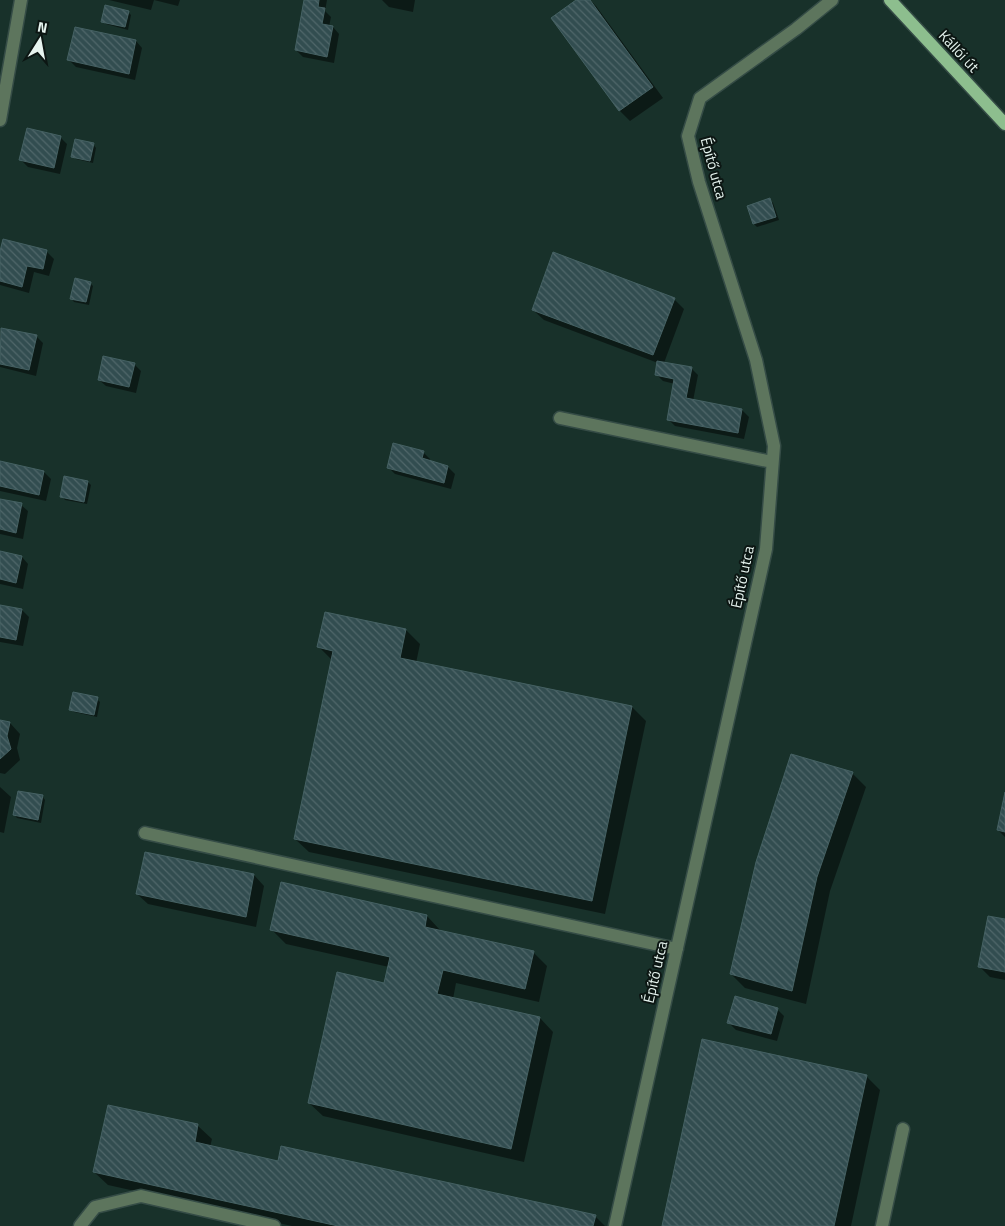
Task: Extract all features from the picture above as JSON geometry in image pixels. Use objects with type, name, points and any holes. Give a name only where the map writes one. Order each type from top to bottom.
[{"type":"main road","name":"Kállói út","points":[[890,0],[1005,124]]},
{"type":"street","points":[[0,120],[21,0]]},
{"type":"street","name":"Építő utca","points":[[615,1226],[766,549],[774,446],[756,360],[699,182],[688,136],[700,98],[796,29],[832,0]]},
{"type":"street","points":[[560,418],[772,462]]},
{"type":"street","points":[[145,833],[676,948]]},
{"type":"street","points":[[882,1226],[903,1129]]},
{"type":"street","points":[[80,1226],[96,1207],[141,1196],[274,1226]]},
{"type":"building","points":[[304,0],[319,0],[318,7],[325,8],[322,24],[333,26],[327,57],[295,50]]},
{"type":"building","points":[[576,0],[590,0],[653,87],[619,111],[551,18]]},
{"type":"building","points":[[105,5],[129,11],[125,27],[101,22]]},
{"type":"building","points":[[75,27],[136,40],[129,74],[67,60]]},
{"type":"building","points":[[27,128],[61,136],[54,168],[19,160]]},
{"type":"building","points":[[75,139],[94,143],[90,161],[71,157]]},
{"type":"building","points":[[770,198],[776,217],[753,224],[747,206]]},
{"type":"building","points":[[3,239],[47,250],[43,269],[27,266],[22,287],[0,281],[0,251]]},
{"type":"building","points":[[553,252],[675,298],[653,355],[532,310]]},
{"type":"building","points":[[75,278],[91,282],[86,302],[70,299]]},
{"type":"building","points":[[1,328],[37,335],[29,370],[0,364]]},
{"type":"building","points":[[103,356],[135,363],[129,387],[98,380]]},
{"type":"building","points":[[657,361],[692,367],[686,398],[742,409],[738,433],[667,420],[674,379],[655,375]]},
{"type":"building","points":[[393,443],[424,451],[422,458],[448,466],[444,483],[387,468]]},
{"type":"building","points":[[0,461],[44,471],[39,495],[0,486]]},
{"type":"building","points":[[64,476],[88,481],[84,502],[60,497]]},
{"type":"building","points":[[0,499],[22,503],[16,533],[0,529]]},
{"type":"building","points":[[0,551],[22,556],[16,583],[0,579]]},
{"type":"building","points":[[0,605],[22,609],[16,640],[0,637]]},
{"type":"building","points":[[325,612],[406,629],[400,658],[632,706],[592,901],[294,839],[333,651],[317,647]]},
{"type":"building","points":[[73,692],[98,697],[94,715],[69,710]]},
{"type":"building","points":[[0,720],[10,722],[7,736],[11,749],[0,759]]},
{"type":"building","points":[[791,754],[853,772],[817,877],[792,991],[730,974],[756,862]]},
{"type":"building","points":[[18,791],[43,795],[38,820],[13,815]]},
{"type":"building","points":[[1005,792],[1005,832],[997,830]]},
{"type":"building","points":[[145,852],[254,874],[246,917],[136,894]]},
{"type":"building","points":[[281,882],[427,915],[425,927],[534,951],[525,989],[443,970],[437,994],[540,1017],[511,1149],[308,1103],[337,972],[384,983],[390,957],[270,930]]},
{"type":"building","points":[[988,916],[1005,919],[1005,972],[978,967]]},
{"type":"building","points":[[735,996],[778,1008],[771,1034],[727,1023]]},
{"type":"building","points":[[702,1039],[867,1075],[834,1226],[662,1226]]},
{"type":"building","points":[[108,1105],[198,1124],[195,1142],[278,1161],[281,1146],[596,1215],[593,1226],[338,1226],[93,1172]]}]
